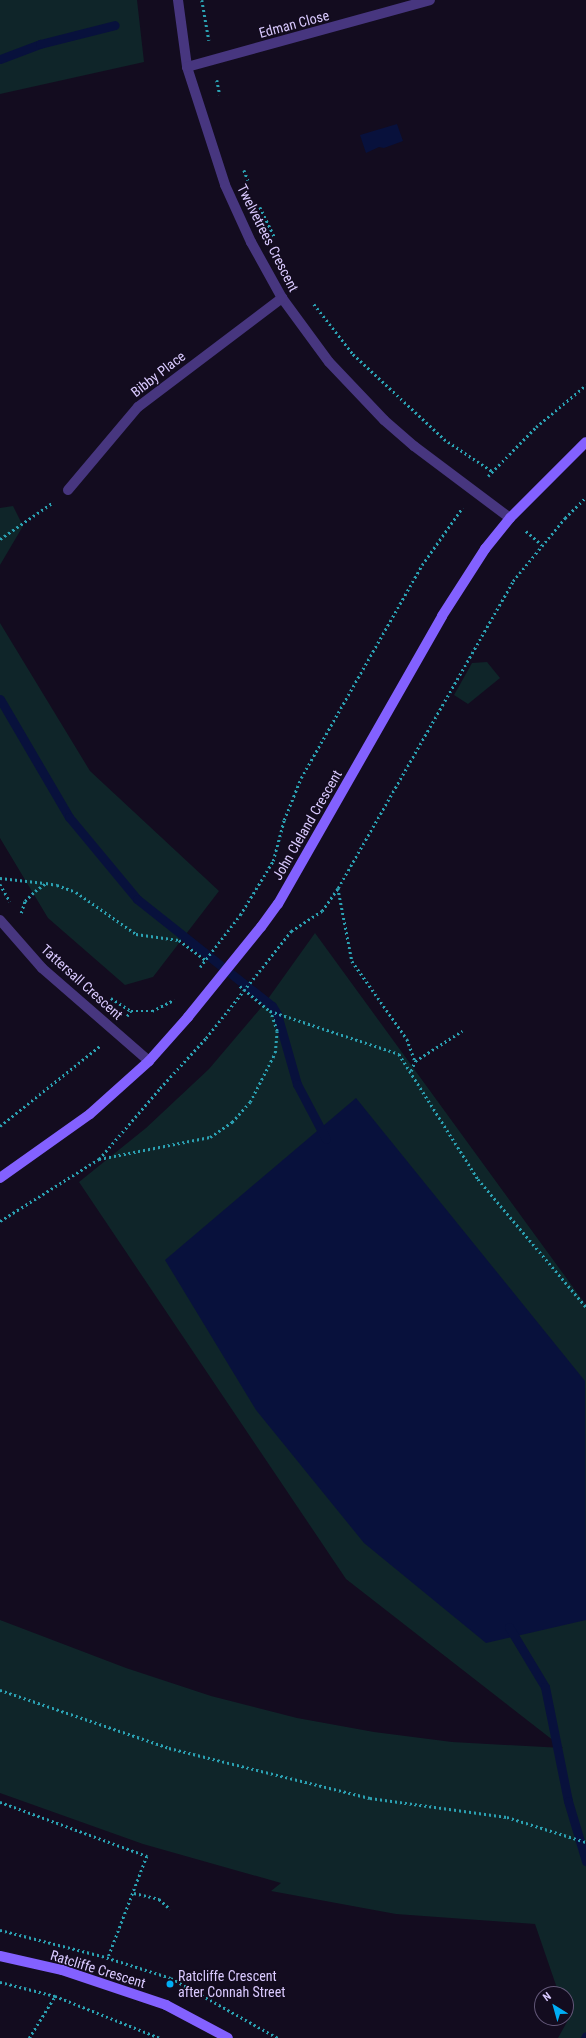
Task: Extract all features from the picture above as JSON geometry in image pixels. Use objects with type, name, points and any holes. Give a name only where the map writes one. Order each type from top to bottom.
[{"type":"street","name":"Twelvetrees Crescent","points":[[178,0],[187,67],[225,185],[251,242],[282,298],[329,362],[384,420],[414,446],[510,518]]},
{"type":"street","name":"Edman Close","points":[[187,67],[430,0]]},
{"type":"street","name":"Bibby Place","points":[[68,490],[138,407],[282,298]]},
{"type":"street","name":"John Cleland Crescent","points":[[0,1178],[90,1114],[150,1061],[261,927],[278,904],[442,616],[485,549],[510,518],[586,442]]},
{"type":"street","name":"Tattersall Crescent","points":[[0,920],[42,968],[150,1061]]},
{"type":"street","name":"Ratcliffe Crescent","points":[[0,1956],[62,1970],[166,2005],[228,2038]]},
{"type":"path","points":[[202,0],[202,9]]},
{"type":"path","points":[[243,167],[251,188]]},
{"type":"path","points":[[257,201],[276,242]]},
{"type":"path","points":[[313,302],[353,354],[444,439],[492,471],[536,427],[586,386]]},
{"type":"path","points":[[0,539],[68,490]]},
{"type":"path","points":[[0,1221],[99,1159],[160,1088],[206,1038],[291,931],[322,911],[338,888],[513,581],[565,518],[586,498]]},
{"type":"path","points":[[197,970],[240,915],[273,861],[284,820],[301,778],[422,565],[452,520]]},
{"type":"path","points":[[0,878],[46,883],[76,892],[136,934],[180,940]]},
{"type":"path","points":[[16,910],[20,915],[26,901],[46,883]]},
{"type":"path","points":[[1,886],[13,905]]},
{"type":"path","points":[[338,888],[352,961],[407,1039],[415,1061]]},
{"type":"path","points":[[0,1126],[116,1032],[131,1011],[152,1011],[172,1001],[178,994]]},
{"type":"path","points":[[99,1159],[210,1137],[232,1122],[250,1102],[275,1052],[277,1031],[270,1011],[400,1054],[478,1179],[586,1307]]},
{"type":"path","points":[[410,1071],[415,1061],[462,1031]]},
{"type":"path","points":[[0,1690],[169,1748],[370,1798],[507,1816],[586,1842]]},
{"type":"path","points":[[0,1802],[147,1856],[108,1958]]},
{"type":"path","points":[[134,1893],[160,1899],[170,1909]]},
{"type":"path","points":[[0,1982],[55,1996],[160,2038]]},
{"type":"path","points":[[29,2038],[55,1996]]},
{"type":"green space","points":[[0,0],[137,0],[144,62],[0,94]]},
{"type":"green space","points":[[13,506],[23,526],[0,565],[0,508]]},
{"type":"green space","points":[[0,623],[90,771],[219,891],[153,977],[125,985],[48,918],[0,838]]},
{"type":"green space","points":[[487,662],[500,678],[468,704],[454,695],[472,663]]},
{"type":"green space","points":[[315,933],[586,1305],[586,2038],[558,2038],[565,2026],[574,2026],[574,1986],[556,1986],[535,1924],[396,1914],[271,1891],[281,1883],[143,1844],[0,1793],[0,1620],[126,1668],[211,1696],[297,1718],[374,1732],[452,1742],[563,1748],[346,1579],[79,1182],[146,1128],[209,1069],[265,1003]]},
{"type":"shaded area","points":[[397,124],[403,141],[384,148],[379,147],[366,153],[360,135]]},
{"type":"shaded area","points":[[356,1098],[585,1381],[586,1620],[486,1643],[364,1543],[256,1410],[165,1260]]},
{"type":"waterway","points":[[0,59],[40,44],[115,25]]},
{"type":"waterway","points":[[0,699],[69,817],[137,899],[272,1006],[277,1014],[297,1084],[326,1139]]},
{"type":"waterway","points":[[509,1627],[545,1687],[568,1801],[586,1861]]},
{"type":"place","name":"Ratcliffe Crescent after Connah Street","points":[[170,1984]]}]
